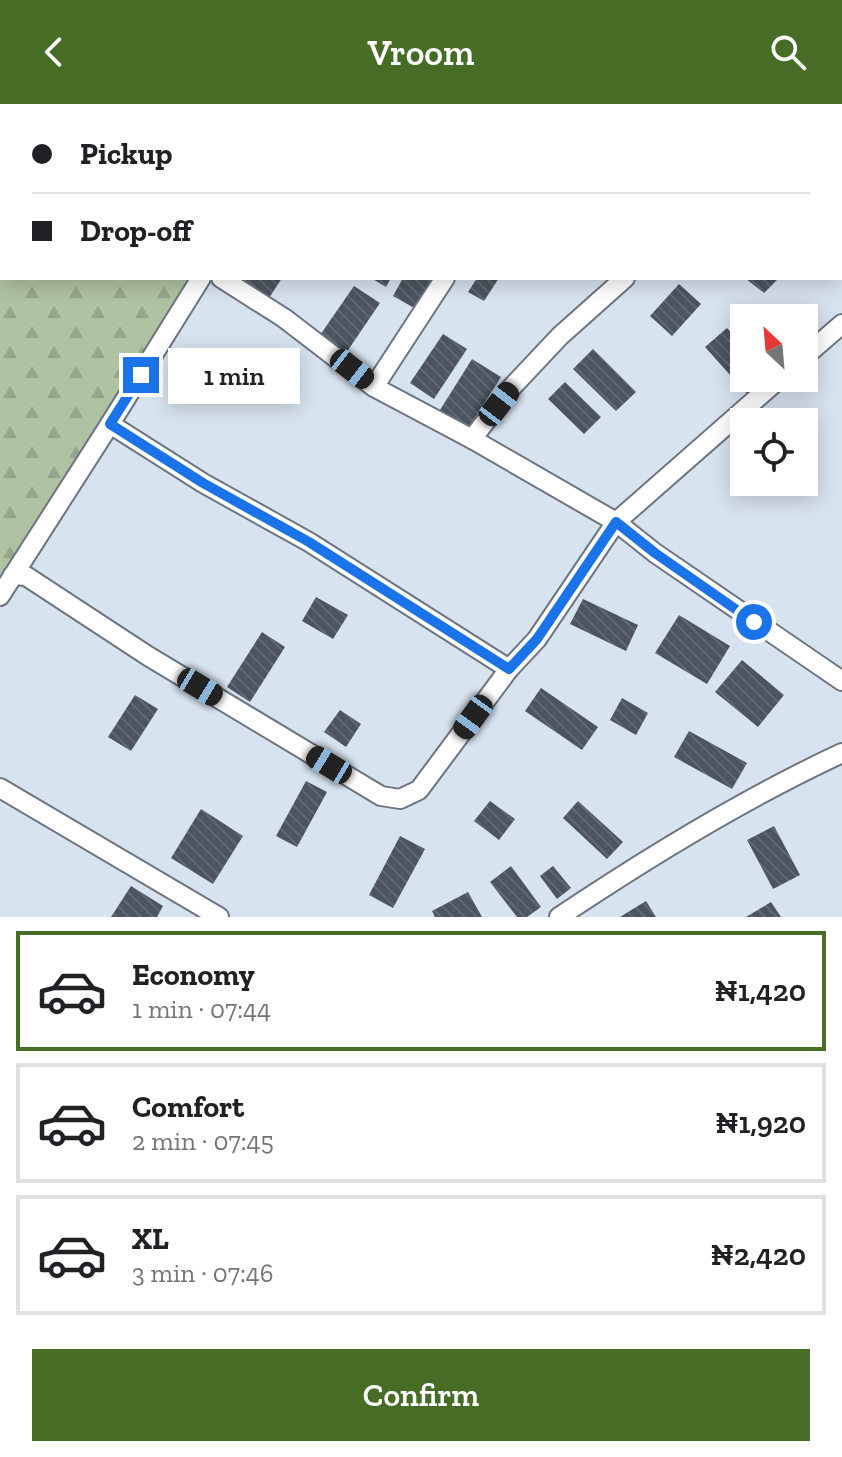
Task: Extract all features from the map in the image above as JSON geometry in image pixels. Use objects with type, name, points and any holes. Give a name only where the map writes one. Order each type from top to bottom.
[{"type":"street","points":[[0,596],[200,280]]},
{"type":"street","points":[[224,280],[284,318],[374,387],[616,522],[655,553],[842,681]]},
{"type":"street","points":[[374,387],[444,280]]},
{"type":"street","points":[[472,439],[512,387],[560,336],[623,280]]},
{"type":"street","points":[[818,345],[842,324]]},
{"type":"street","points":[[13,575],[26,576],[148,656],[381,796],[400,799],[419,790],[509,669],[537,639],[616,522],[764,392]]},
{"type":"street","points":[[110,424],[203,483],[309,542],[509,669]]},
{"type":"street","points":[[559,917],[640,863],[791,777],[842,753]]},
{"type":"street","points":[[0,788],[219,917]]},
{"type":"green space","points":[[0,280],[188,280],[0,589]]},
{"type":"building","points":[[246,280],[281,280],[269,298]]},
{"type":"building","points":[[374,280],[390,280],[386,287]]},
{"type":"building","points":[[402,280],[433,280],[416,309],[393,296]]},
{"type":"building","points":[[476,280],[498,280],[484,301],[468,292]]},
{"type":"building","points":[[748,280],[777,280],[764,293]]},
{"type":"building","points":[[679,284],[701,304],[672,336],[650,316]]},
{"type":"building","points":[[354,286],[380,303],[344,356],[318,338]]},
{"type":"building","points":[[727,328],[730,331],[730,375],[705,347]]},
{"type":"building","points":[[443,334],[467,349],[434,399],[410,383]]},
{"type":"building","points":[[593,349],[636,392],[616,411],[573,369]]},
{"type":"building","points":[[472,359],[501,377],[468,428],[440,410]]},
{"type":"building","points":[[565,382],[601,417],[584,434],[548,399]]},
{"type":"building","points":[[316,597],[348,615],[333,639],[302,621]]},
{"type":"building","points":[[583,599],[638,625],[626,651],[570,624]]},
{"type":"building","points":[[679,615],[730,646],[707,684],[655,653]]},
{"type":"building","points":[[262,632],[285,647],[250,702],[227,687]]},
{"type":"building","points":[[742,660],[784,695],[758,727],[715,692]]},
{"type":"building","points":[[541,688],[598,727],[582,750],[525,711]]},
{"type":"building","points":[[135,695],[158,709],[131,751],[108,737]]},
{"type":"building","points":[[622,698],[648,713],[636,735],[610,720]]},
{"type":"building","points":[[340,710],[361,724],[346,747],[324,732]]},
{"type":"building","points":[[689,731],[747,763],[732,789],[674,757]]},
{"type":"building","points":[[306,781],[327,792],[297,847],[276,836]]},
{"type":"building","points":[[490,801],[515,819],[499,840],[474,821]]},
{"type":"building","points":[[578,801],[623,842],[607,859],[563,818]]},
{"type":"building","points":[[201,809],[243,836],[213,884],[171,858]]},
{"type":"building","points":[[774,826],[800,875],[773,889],[747,840]]},
{"type":"building","points":[[400,836],[425,849],[393,908],[369,895]]},
{"type":"building","points":[[511,866],[541,907],[527,917],[517,917],[490,882]]},
{"type":"building","points":[[553,866],[571,888],[557,899],[540,876]]},
{"type":"building","points":[[131,886],[163,906],[157,917],[111,917]]},
{"type":"building","points":[[468,892],[482,917],[435,917],[432,911]]},
{"type":"building","points":[[646,901],[656,917],[620,917]]},
{"type":"building","points":[[771,902],[781,917],[746,917]]},
{"type":"route","points":[[141,375],[110,424],[203,483],[309,542],[509,669],[537,639],[616,522],[754,622]]}]
